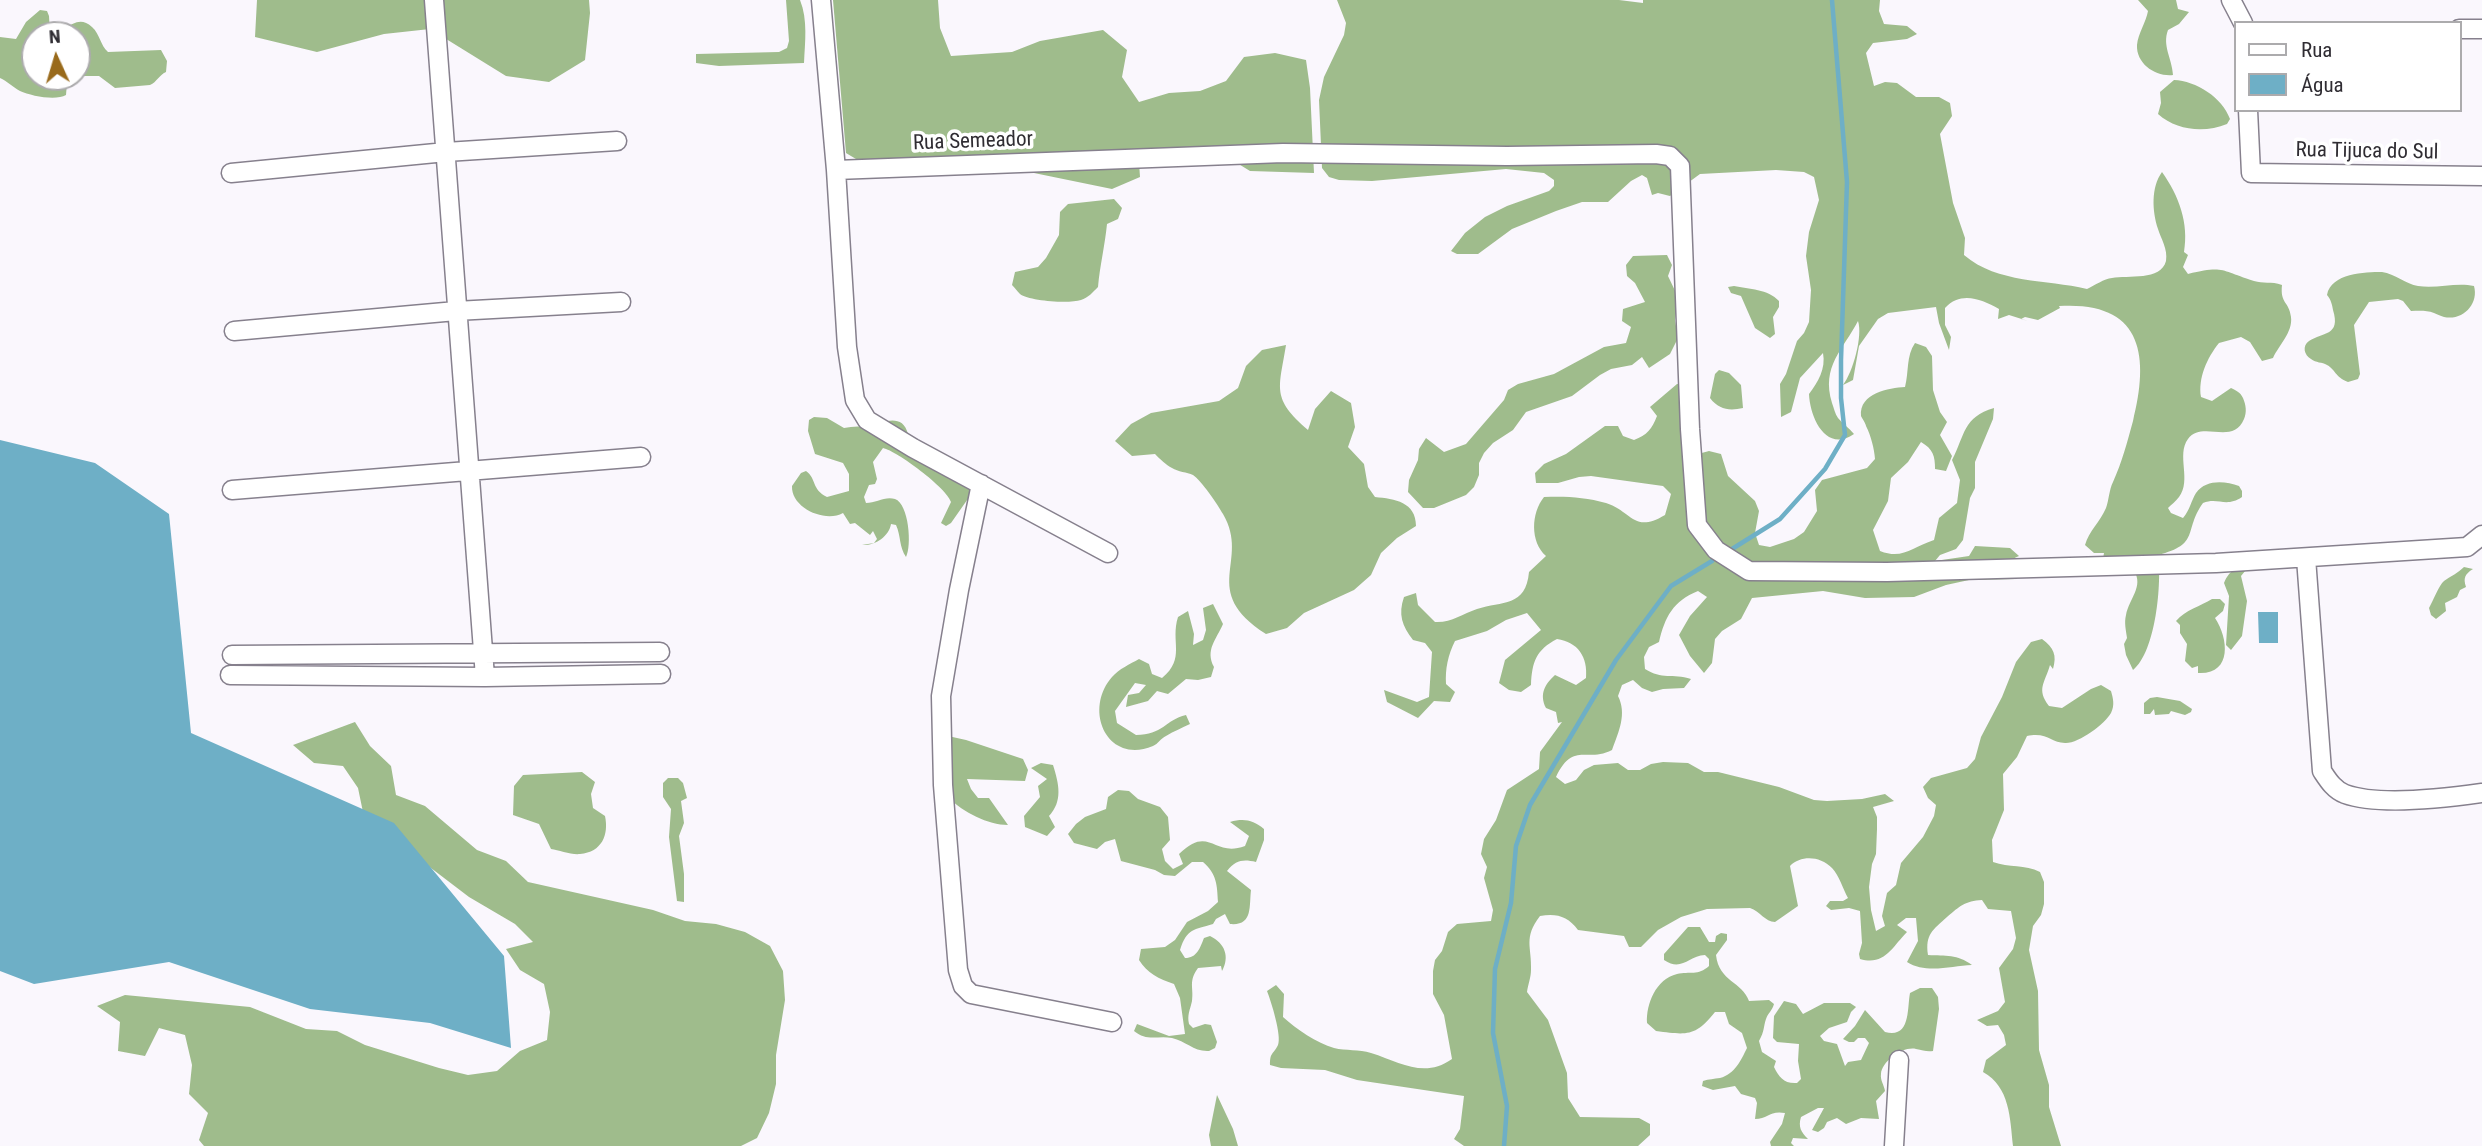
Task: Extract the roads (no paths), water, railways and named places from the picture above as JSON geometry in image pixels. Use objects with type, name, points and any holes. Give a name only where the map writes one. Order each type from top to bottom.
[{"type":"street","points":[[433,0],[485,677]]},
{"type":"street","points":[[821,0],[836,170],[847,347],[855,400],[867,420],[878,428],[1108,553]]},
{"type":"street","points":[[2231,0],[2242,21]]},
{"type":"street","points":[[2461,29],[2482,29]]},
{"type":"street","name":"Rua Tijuca do Sul","points":[[2248,112],[2251,173],[2482,176]]},
{"type":"street","points":[[231,173],[446,152],[617,141]]},
{"type":"street","name":"Rua Semeador","points":[[836,170],[1283,153],[1670,156],[1680,166],[1689,415],[1697,524],[1716,550],[1749,571],[1874,572],[2216,563],[2467,547],[2482,535]]},
{"type":"street","points":[[234,331],[456,312],[621,302]]},
{"type":"street","points":[[232,490],[641,457]]},
{"type":"street","points":[[981,484],[959,590],[942,696],[943,785],[958,970],[963,986],[971,994],[1112,1022]]},
{"type":"street","points":[[2306,558],[2322,771],[2329,783],[2343,793],[2366,798],[2437,799],[2482,793]]},
{"type":"street","points":[[232,655],[660,652]]},
{"type":"street","points":[[230,675],[485,677],[661,674]]},
{"type":"street","points":[[1894,1146],[1899,1060]]},
{"type":"water","points":[[0,440],[95,463],[169,514],[191,733],[394,823],[504,956],[511,1048],[430,1023],[310,1009],[169,962],[34,984],[0,971]]},
{"type":"water","points":[[2258,612],[2278,612],[2278,643],[2259,643]]},
{"type":"waterway","points":[[1732,549],[1780,519],[1825,469],[1845,435],[1841,360],[1847,182],[1832,0]]},
{"type":"waterway","points":[[1504,1146],[1507,1106],[1493,1033],[1495,969],[1511,903],[1516,846],[1530,805],[1616,660],[1671,586],[1712,561]]}]
